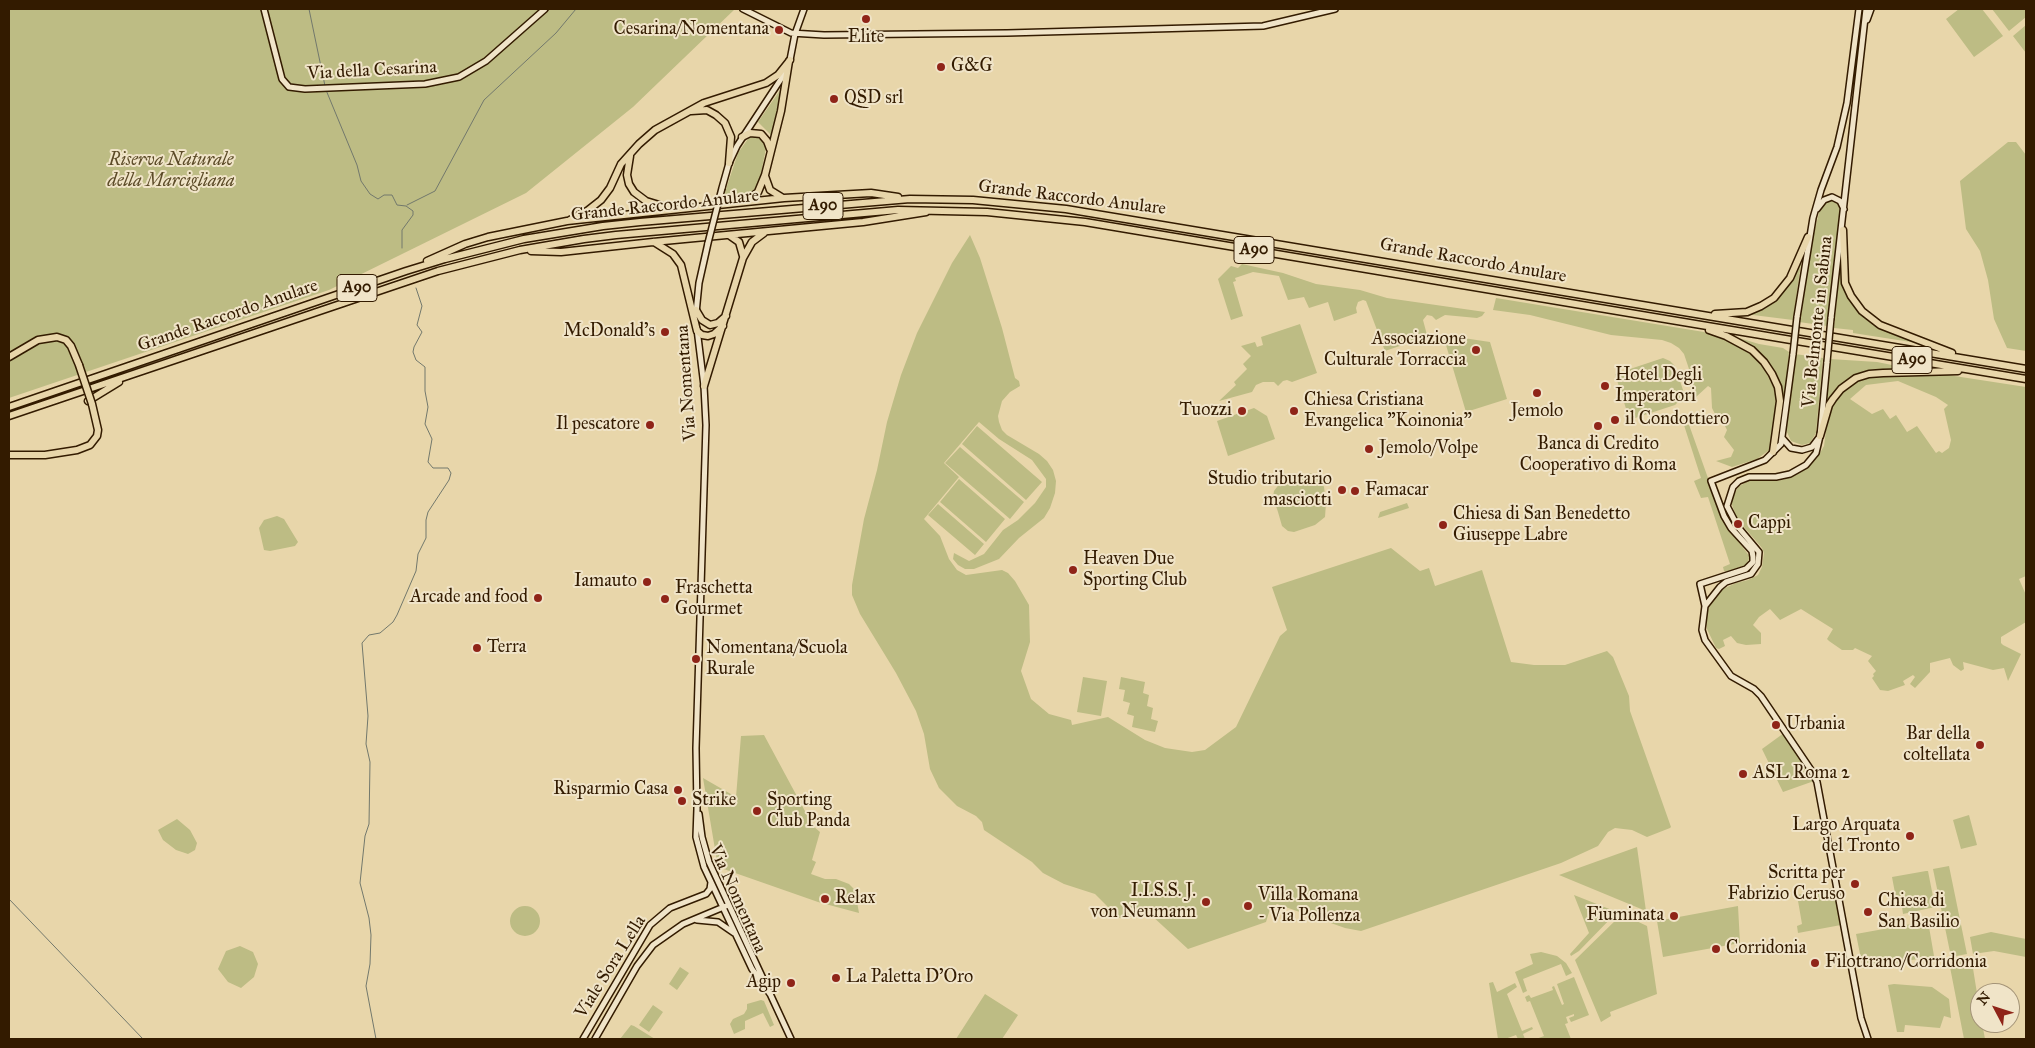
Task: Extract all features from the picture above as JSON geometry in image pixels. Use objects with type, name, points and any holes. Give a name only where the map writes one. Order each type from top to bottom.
[{"type":"highway","points":[[567,221],[588,211],[601,200],[612,184],[619,167],[631,152],[655,130],[683,113],[719,97],[766,83],[778,75],[790,60]]},
{"type":"highway","points":[[745,202],[758,192],[765,175],[790,60]]},
{"type":"highway","points":[[683,113],[704,110],[722,120],[727,126],[731,137],[729,163]]},
{"type":"highway","points":[[742,137],[750,133],[761,134],[769,144],[770,153]]},
{"type":"highway","points":[[631,152],[627,175],[629,184],[634,192],[641,199],[653,204],[678,209]]},
{"type":"highway","points":[[765,175],[766,183],[770,190],[784,198]]},
{"type":"highway","points":[[406,271],[475,241],[567,221],[784,198],[874,193],[910,199]]},
{"type":"highway","name":"Grande Raccordo Anulare","points":[[9,407],[445,258],[524,239],[603,226],[910,199],[973,200],[1066,209],[2026,369]]},
{"type":"highway","points":[[520,250],[561,252],[863,222],[938,210]]},
{"type":"highway","name":"Grande Raccordo Anulare","points":[[9,416],[438,271],[520,250],[584,238],[685,228],[859,212],[938,210],[1014,213],[1085,222],[2026,379]]},
{"type":"highway","points":[[1843,230],[1845,283],[1851,296],[1862,311],[1880,325],[1967,359]]},
{"type":"highway","points":[[704,386],[743,258],[752,242],[767,231]]},
{"type":"highway","points":[[728,235],[736,239],[740,245],[743,258]]},
{"type":"highway","points":[[1699,315],[1747,312],[1770,301],[1787,284],[1808,237]]},
{"type":"highway","points":[[653,242],[673,254],[681,265],[697,331],[702,335],[708,336],[714,334],[724,325]]},
{"type":"highway","points":[[696,310],[702,320],[710,326],[718,323],[726,315]]},
{"type":"highway","points":[[1687,323],[1726,336],[1746,346],[1760,357],[1778,387],[1780,432],[1783,439]]},
{"type":"highway","points":[[9,357],[38,340],[57,336],[66,340],[71,346],[79,365],[98,430],[96,438],[90,444],[77,450],[45,455],[9,455]]},
{"type":"highway","points":[[1820,436],[1826,412],[1833,399],[1841,389],[1856,378],[1868,374],[1968,370]]},
{"type":"highway","points":[[90,403],[124,378]]},
{"type":"highway","points":[[1773,452],[1780,412]]},
{"type":"main road","name":"Via della Cesarina","points":[[264,9],[282,79],[289,86],[305,89],[425,84],[459,77],[486,61],[545,9]]},
{"type":"main road","points":[[743,9],[791,34],[1007,33],[1263,26],[1335,9]]},
{"type":"main road","name":"Via Nomentana","points":[[791,1039],[726,906],[710,880],[696,840],[696,748],[706,434],[704,386],[696,310],[698,283],[729,163],[742,137],[779,83],[790,60],[795,34],[804,9]]},
{"type":"main road","name":"Via Belmonte in Sabina","points":[[1783,439],[1808,237],[1818,197],[1837,147],[1847,103],[1859,9]]},
{"type":"main road","name":"Via Belmonte in Sabina","points":[[1705,606],[1714,592],[1726,582],[1751,574],[1756,569],[1759,559],[1759,552],[1738,527],[1727,506],[1731,492],[1739,480],[1749,477],[1786,476],[1806,465],[1816,453],[1820,436],[1826,362],[1843,230],[1866,9]]},
{"type":"main road","points":[[1864,27],[1871,9]]},
{"type":"main road","name":"Via Belmonte in Sabina","points":[[1813,218],[1822,202],[1829,197],[1839,200],[1844,212]]},
{"type":"main road","points":[[1820,436],[1812,447],[1802,450],[1792,448],[1783,439],[1781,444],[1765,460],[1711,481],[1724,516],[1731,528],[1752,551],[1753,562],[1746,569],[1700,587],[1705,606],[1702,625],[1705,640],[1731,676],[1758,693],[1811,770],[1817,782],[1861,1018],[1868,1039]]},
{"type":"main road","name":"Via Nomentana","points":[[697,809],[707,855],[736,934],[755,975],[770,994]]},
{"type":"main road","name":"Viale Sora Lella","points":[[583,1039],[647,928],[656,918],[668,910],[706,894],[710,889],[710,880]]},
{"type":"main road","name":"Viale Sora Lella","points":[[595,1039],[645,955],[662,938],[686,922],[726,906]]},
{"type":"main road","name":"Viale Sora Lella","points":[[686,922],[714,920],[725,925],[736,934]]},
{"type":"green space","name":"Riserva Naturale della Marcigliana","points":[[9,9],[735,9],[633,107],[526,193],[329,290],[9,398]]},
{"type":"green space","points":[[1959,9],[1982,9],[2003,36],[1974,57],[1946,19]]},
{"type":"green space","points":[[1992,9],[2026,9],[2026,17],[2009,31]]},
{"type":"green space","points":[[2026,25],[2026,53],[2013,36]]},
{"type":"green space","points":[[785,83],[772,136],[758,122]]},
{"type":"green space","points":[[750,136],[761,138],[766,148],[756,190],[747,197],[734,201],[722,201],[738,153]]},
{"type":"green space","points":[[2008,142],[2016,142],[2026,155],[2026,351],[2007,348],[1994,319],[1988,280],[1980,251],[1966,229],[1960,181]]},
{"type":"green space","points":[[1836,199],[1841,208],[1827,326],[1799,322],[1809,253],[1821,205],[1824,201]]},
{"type":"green space","points":[[970,235],[980,258],[1002,328],[1015,378],[1019,381],[1020,386],[1010,392],[1002,401],[998,416],[999,422],[1002,430],[1007,435],[1039,454],[1047,461],[1053,470],[1056,481],[1055,493],[1044,518],[1019,538],[999,559],[974,569],[965,569],[958,565],[953,559],[954,553],[969,561],[984,554],[1003,530],[1018,520],[1035,503],[1046,487],[1046,479],[1032,460],[999,439],[979,422],[944,463],[959,477],[924,519],[940,536],[949,559],[957,570],[966,575],[1002,570],[1008,573],[1015,581],[1029,605],[1030,642],[1021,671],[1031,699],[1049,714],[1071,720],[1072,725],[1108,717],[1145,740],[1165,748],[1192,752],[1205,750],[1236,727],[1280,636],[1287,630],[1272,587],[1391,548],[1420,571],[1429,568],[1435,586],[1482,570],[1511,662],[1534,665],[1565,665],[1607,651],[1613,657],[1629,696],[1630,711],[1671,827],[1647,837],[1632,830],[1615,828],[1608,832],[1598,846],[1561,863],[1361,931],[1345,928],[1277,904],[1270,909],[1266,922],[1188,949],[1151,915],[1119,918],[1095,894],[1064,884],[1043,873],[1032,862],[984,830],[982,822],[976,816],[957,806],[939,788],[930,769],[924,734],[916,711],[896,673],[860,614],[852,595],[852,585],[864,519],[887,422],[901,375],[917,333],[952,263]]},
{"type":"green space","points":[[1802,256],[1793,320],[1745,314],[1781,294],[1794,277]]},
{"type":"green space","points":[[1242,264],[1283,273],[1316,284],[1360,290],[1387,298],[1485,312],[1477,318],[1445,315],[1436,320],[1432,316],[1427,315],[1423,320],[1426,337],[1385,351],[1366,301],[1358,302],[1357,313],[1334,321],[1328,302],[1309,308],[1304,297],[1288,300],[1279,276],[1253,272],[1235,278],[1236,281],[1233,282],[1243,316],[1231,320],[1218,279],[1231,266],[1238,268]]},
{"type":"green space","points":[[1840,267],[1843,284],[1857,309],[1917,343],[1853,333],[1853,330],[1834,328]]},
{"type":"green space","points":[[1496,298],[1704,332],[1736,343],[1761,363],[1774,388],[1777,405],[1772,448],[1757,459],[1732,467],[1716,461],[1731,457],[1734,450],[1724,437],[1727,430],[1725,426],[1712,408],[1711,388],[1708,386],[1696,397],[1693,395],[1688,380],[1692,378],[1684,354],[1671,343],[1662,340],[1611,335],[1530,315],[1493,310]]},
{"type":"green space","points":[[1300,324],[1317,373],[1292,382],[1283,381],[1278,386],[1274,382],[1263,382],[1256,385],[1252,392],[1219,401],[1236,385],[1234,382],[1247,369],[1243,364],[1251,356],[1241,346],[1255,342],[1257,347],[1263,345],[1261,337]]},
{"type":"green space","points":[[1443,335],[1490,342],[1507,399],[1466,412]]},
{"type":"green space","points":[[1739,338],[1783,348],[1789,352],[1784,401],[1777,380]]},
{"type":"green space","points":[[1795,354],[1823,358],[1816,433],[1810,443],[1802,445],[1791,441],[1786,430]]},
{"type":"green space","points":[[1663,358],[1675,366],[1683,390],[1682,398],[1675,405],[1632,419],[1629,418],[1615,374]]},
{"type":"green space","points":[[1830,359],[1877,362],[1907,368],[1875,370],[1853,376],[1839,387],[1828,401],[1824,411]]},
{"type":"green space","points":[[1935,373],[2026,387],[2026,576],[2019,579],[2026,595],[2026,622],[2001,637],[2003,645],[2021,654],[2008,681],[2004,668],[1993,670],[1963,662],[1964,669],[1961,671],[1953,665],[1950,658],[1930,663],[1930,672],[1915,688],[1910,684],[1915,677],[1913,675],[1903,681],[1905,685],[1888,691],[1880,690],[1872,678],[1876,671],[1868,661],[1872,656],[1855,648],[1853,650],[1842,650],[1827,639],[1833,629],[1801,609],[1780,620],[1770,609],[1759,617],[1753,625],[1761,633],[1761,644],[1746,645],[1737,643],[1731,636],[1723,640],[1725,646],[1719,649],[1716,648],[1707,629],[1706,619],[1709,607],[1723,589],[1758,575],[1762,567],[1764,553],[1762,548],[1737,519],[1731,502],[1738,487],[1750,480],[1777,481],[1786,479],[1808,467],[1817,458],[1824,446],[1828,415],[1838,395],[1853,382],[1873,375]],"holes":[[[1898,381],[1936,397],[1948,405],[1944,409],[1951,440],[1949,448],[1942,453],[1939,451],[1936,453],[1917,426],[1907,432],[1896,415],[1890,419],[1883,409],[1872,414],[1850,399],[1866,385]]]},
{"type":"green space","points":[[1254,408],[1267,416],[1275,439],[1228,456],[1217,421]]},
{"type":"green space","points":[[1687,419],[1719,509],[1727,526],[1750,557],[1746,565],[1727,572],[1724,571],[1723,567],[1730,564],[1708,497],[1701,498],[1694,481],[1701,478],[1683,422]]},
{"type":"green space","points":[[977,426],[1042,482],[1026,500],[962,444]]},
{"type":"green space","points":[[960,447],[1024,502],[1010,519],[945,463]]},
{"type":"green space","points":[[1310,473],[1319,477],[1324,487],[1325,517],[1315,525],[1294,532],[1288,531],[1282,526],[1273,497],[1274,491],[1280,483]]},
{"type":"green space","points":[[959,479],[1005,519],[986,542],[940,502]]},
{"type":"green space","points":[[1407,503],[1409,508],[1378,518],[1380,512]]},
{"type":"green space","points":[[938,504],[984,544],[975,555],[928,515]]},
{"type":"green space","points":[[277,516],[284,519],[298,542],[295,546],[270,551],[264,550],[259,528],[264,520]]},
{"type":"green space","points":[[1083,677],[1107,681],[1101,716],[1077,712]]},
{"type":"green space","points":[[1121,677],[1145,682],[1143,693],[1149,695],[1147,706],[1153,708],[1151,719],[1158,721],[1155,732],[1132,727],[1134,716],[1127,714],[1130,703],[1123,701],[1125,690],[1119,689]]},
{"type":"green space","points":[[1784,733],[1809,770],[1814,781],[1783,792],[1762,749]]},
{"type":"green space","name":"Sporting Club Panda","points":[[764,735],[813,826],[820,832],[812,860],[816,862],[811,874],[825,879],[836,879],[849,884],[855,890],[859,913],[818,902],[718,867],[703,778],[736,797],[741,736]]},
{"type":"green space","points":[[1969,815],[1977,845],[1961,849],[1953,820]]},
{"type":"green space","points":[[177,819],[190,830],[197,843],[195,850],[188,854],[176,850],[163,840],[158,830]]},
{"type":"green space","points":[[1637,847],[1646,911],[1559,875]]},
{"type":"green space","points":[[1949,866],[1967,954],[1951,957],[1933,869]]},
{"type":"green space","points":[[1928,871],[1935,907],[1903,914],[1901,900],[1893,901],[1892,894],[1895,893],[1892,877]]},
{"type":"green space","points":[[1833,888],[1841,925],[1798,933],[1797,926],[1802,924],[1797,895]]},
{"type":"green space","points":[[1574,895],[1617,912],[1579,951],[1571,956],[1570,954],[1589,933]]},
{"type":"green space","points":[[525,906],[536,910],[540,921],[536,932],[525,936],[514,932],[510,921],[514,910]]},
{"type":"green space","points":[[1738,906],[1740,943],[1663,957],[1657,921]]},
{"type":"green space","points":[[1621,915],[1625,916],[1624,920],[1628,921],[1628,917],[1647,926],[1657,994],[1610,1012],[1611,1016],[1601,1022],[1575,960]]},
{"type":"green space","points":[[1928,921],[1934,956],[1863,969],[1856,934]]},
{"type":"green space","points":[[1991,932],[2026,939],[2026,957],[1994,951],[1973,954],[1970,937]]},
{"type":"green space","points":[[240,946],[253,952],[258,964],[254,977],[241,988],[228,982],[218,969],[226,951]]},
{"type":"green space","points":[[1541,952],[1557,956],[1566,963],[1572,973],[1566,976],[1561,964],[1523,979],[1527,991],[1523,993],[1515,972],[1533,964],[1530,954]]},
{"type":"green space","points":[[1971,956],[1975,983],[1970,983],[1970,1033],[1984,1033],[1985,1039],[1964,1039],[1949,962]]},
{"type":"green space","points":[[680,967],[689,973],[677,990],[669,984]]},
{"type":"green space","points":[[1574,977],[1589,1015],[1571,1022],[1569,1018],[1574,1016],[1574,1014],[1566,1017],[1568,1023],[1565,1024],[1571,1039],[1536,1039],[1544,1036],[1530,1001],[1527,1002],[1525,997],[1529,995],[1531,998],[1553,990],[1552,987],[1554,986],[1562,1005],[1564,1004],[1557,984]]},
{"type":"green space","points":[[1493,982],[1497,992],[1515,983],[1517,987],[1507,994],[1522,1031],[1532,1027],[1533,1029],[1523,1034],[1525,1039],[1518,1039],[1516,1035],[1505,1039],[1498,1039],[1489,983]]},
{"type":"green space","points":[[1888,985],[1932,987],[1949,999],[1951,1018],[1944,1016],[1940,1028],[1905,1025],[1904,1032],[1897,1032]]},
{"type":"green space","points":[[985,994],[1018,1015],[1002,1039],[956,1039]]},
{"type":"green space","points":[[761,1000],[764,1001],[774,1025],[770,1027],[763,1013],[745,1021],[745,1029],[734,1034],[730,1024],[733,1019],[744,1014],[747,1004]]},
{"type":"green space","points":[[653,1005],[663,1012],[649,1032],[639,1025]]},
{"type":"green space","points":[[631,1025],[634,1026],[655,1039],[620,1039]]},
{"type":"waterway","points":[[309,9],[325,86]]},
{"type":"waterway","points":[[407,205],[435,191],[484,100],[556,33],[576,9]]},
{"type":"waterway","points":[[326,90],[357,165],[361,181],[370,194],[378,199],[384,195],[392,195],[397,205],[406,206],[413,211],[413,215],[402,230],[402,248]]},
{"type":"waterway","points":[[376,1039],[366,986],[370,964],[371,935],[369,918],[360,883],[365,836],[369,824],[370,762],[366,744],[368,716],[362,643],[369,635],[380,633],[393,622],[397,615],[416,571],[418,554],[426,538],[428,512],[449,480],[451,473],[448,468],[433,468],[428,462],[432,439],[425,424],[428,407],[425,391],[425,367],[416,360],[413,352],[422,332],[417,325],[422,306],[416,288]]},
{"type":"waterway","points":[[9,899],[143,1039]]},
{"type":"place","name":"Elite","points":[[866,19]]},
{"type":"place","name":"Cesarina/Nomentana","points":[[779,30]]},
{"type":"place","name":"G&G","points":[[941,67]]},
{"type":"place","name":"QSD srl","points":[[834,99]]},
{"type":"place","name":"McDonald's","points":[[665,332]]},
{"type":"place","name":"Associazione Culturale Torraccia","points":[[1476,350]]},
{"type":"place","name":"Hotel Degli Imperatori","points":[[1605,386]]},
{"type":"place","name":"Jemolo","points":[[1537,393]]},
{"type":"place","name":"Tuozzi","points":[[1242,411]]},
{"type":"place","name":"Chiesa Cristiana Evangelica \"Koinonia\"","points":[[1294,411]]},
{"type":"place","name":"il Condottiero","points":[[1615,420]]},
{"type":"place","name":"Il pescatore","points":[[650,425]]},
{"type":"place","name":"Banca di Credito Cooperativo di Roma","points":[[1598,426]]},
{"type":"place","name":"Jemolo/Volpe","points":[[1369,449]]},
{"type":"place","name":"Studio tributario masciotti","points":[[1342,490]]},
{"type":"place","name":"Famacar","points":[[1355,491]]},
{"type":"place","name":"Cappi","points":[[1738,524]]},
{"type":"place","name":"Chiesa di San Benedetto Giuseppe Labre","points":[[1443,525]]},
{"type":"place","name":"Heaven Due Sporting Club","points":[[1073,570]]},
{"type":"place","name":"Iamauto","points":[[647,582]]},
{"type":"place","name":"Arcade and food","points":[[538,598]]},
{"type":"place","name":"Fraschetta Gourmet","points":[[665,599]]},
{"type":"place","name":"Terra","points":[[477,648]]},
{"type":"place","name":"Nomentana/Scuola Rurale","points":[[696,659]]},
{"type":"place","name":"Urbania","points":[[1776,725]]},
{"type":"place","name":"Bar della coltellata","points":[[1980,745]]},
{"type":"place","name":"ASL Roma 2","points":[[1743,774]]},
{"type":"place","name":"Risparmio Casa","points":[[678,790]]},
{"type":"place","name":"Strike","points":[[682,801]]},
{"type":"place","name":"Sporting Club Panda","points":[[757,811]]},
{"type":"place","name":"Largo Arquata del Tronto","points":[[1910,836]]},
{"type":"place","name":"Scritta per Fabrizio Ceruso","points":[[1855,884]]},
{"type":"place","name":"Relax","points":[[825,899]]},
{"type":"place","name":"I.I.S.S. J. von Neumann","points":[[1206,902]]},
{"type":"place","name":"Villa Romana - Via Pollenza","points":[[1248,906]]},
{"type":"place","name":"Chiesa di San Basilio","points":[[1868,912]]},
{"type":"place","name":"Fiuminata","points":[[1674,916]]},
{"type":"place","name":"Corridonia","points":[[1716,949]]},
{"type":"place","name":"Filottrano/Corridonia","points":[[1815,963]]},
{"type":"place","name":"La Paletta D'Oro","points":[[836,978]]},
{"type":"place","name":"Agip","points":[[791,983]]}]
